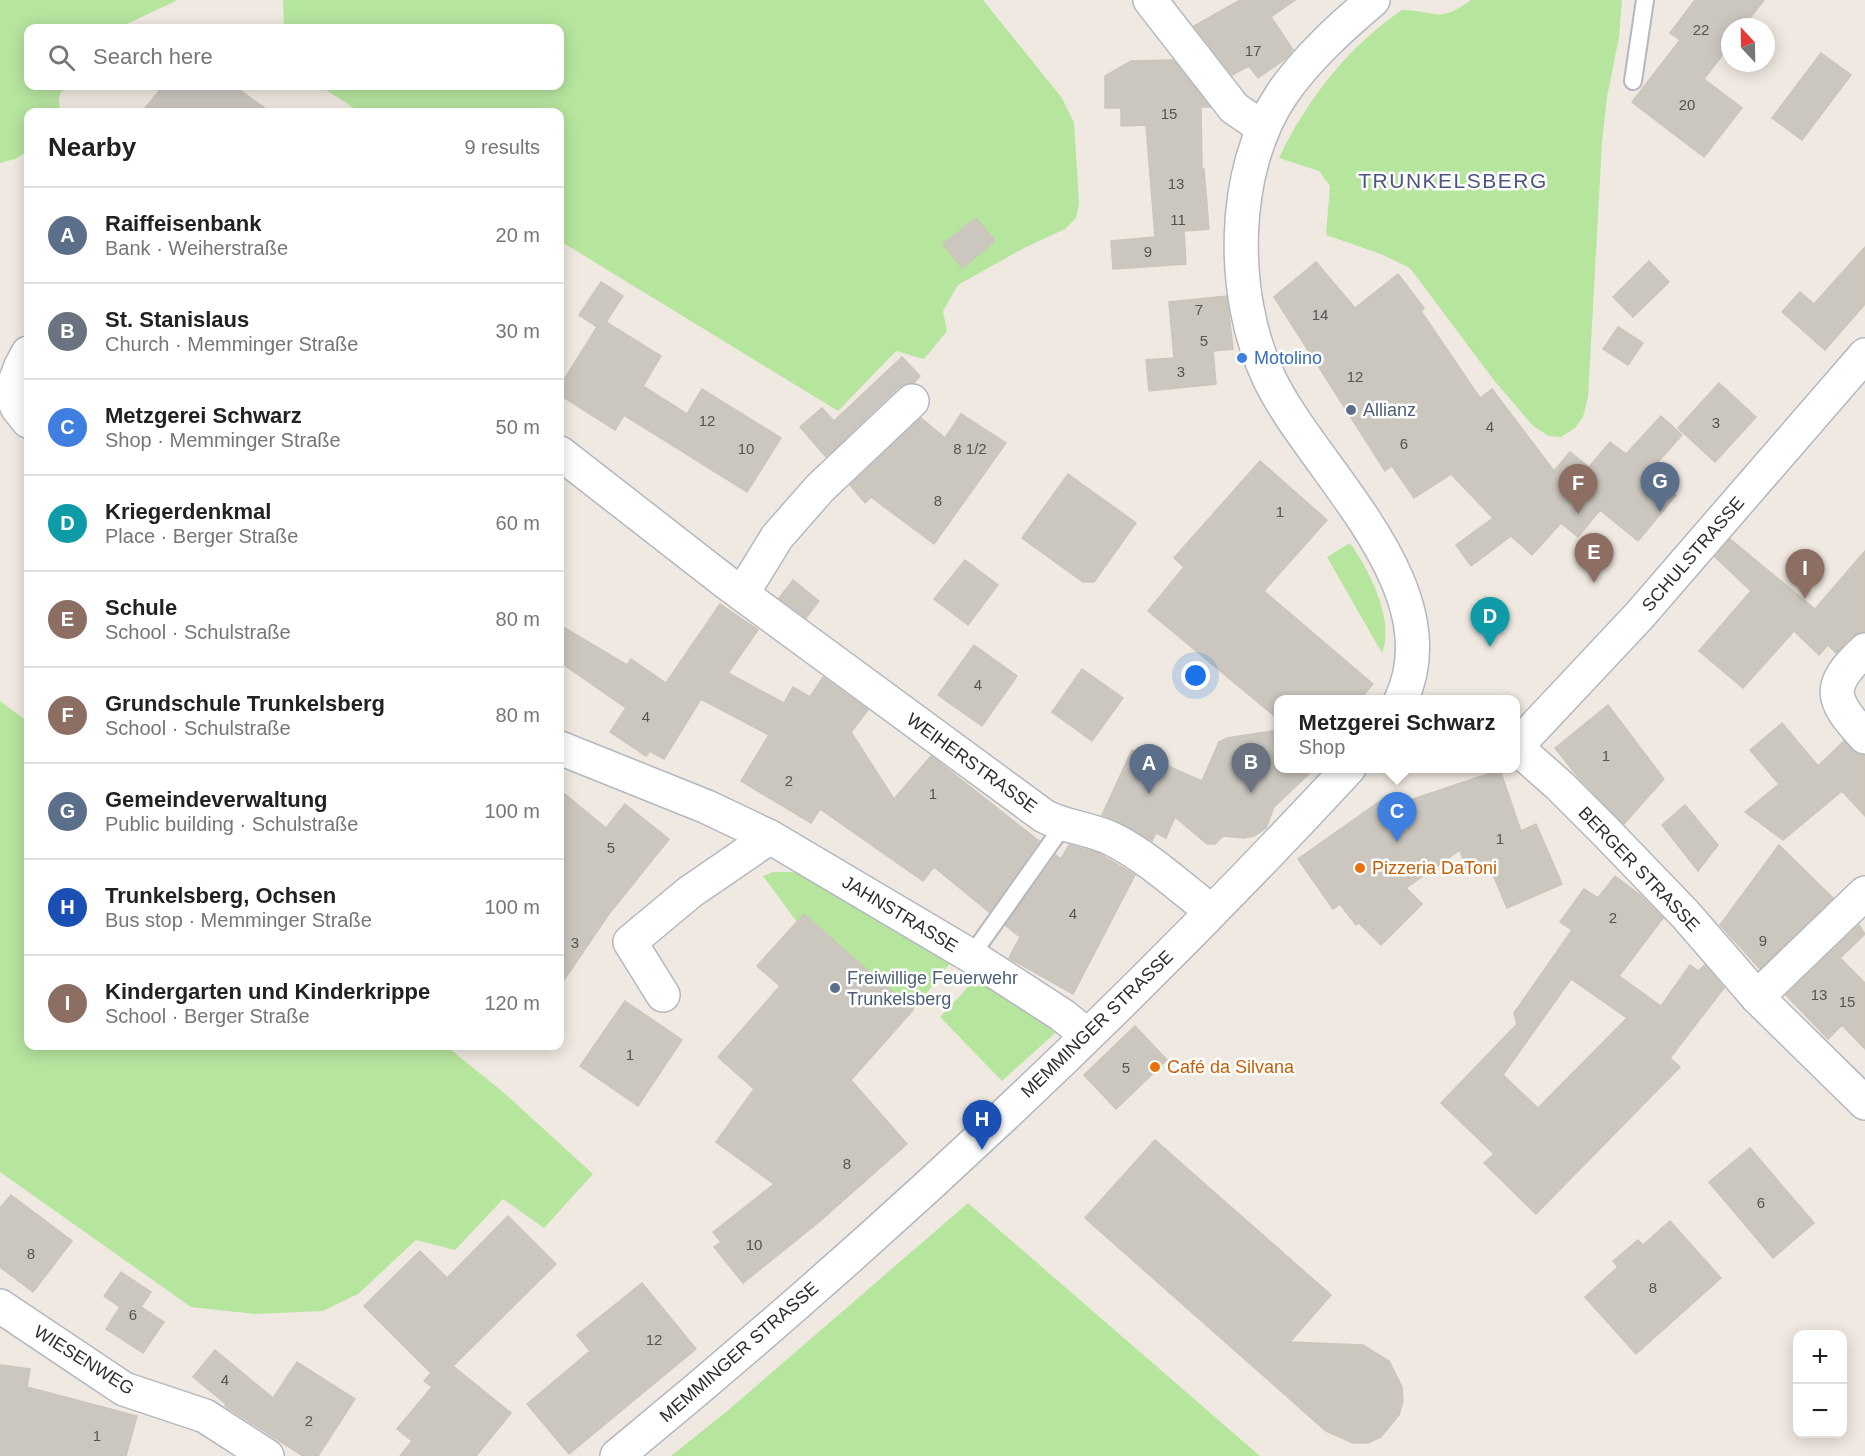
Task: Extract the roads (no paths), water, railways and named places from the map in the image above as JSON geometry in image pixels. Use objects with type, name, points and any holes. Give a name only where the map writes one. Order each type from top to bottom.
[{"type":"street","points":[[1150,0],[1234,108],[1263,128]]},
{"type":"street","points":[[1373,0],[1305,65],[1281,94],[1263,128],[1247,186],[1241,258],[1254,332],[1269,378],[1281,400],[1361,515],[1393,570],[1403,596],[1411,645],[1410,695]]},
{"type":"street","name":"SCHULSTRASSE","points":[[1520,743],[1639,616],[1865,355]]},
{"type":"street","points":[[24,360],[11,392],[17,407],[24,416]]},
{"type":"street","points":[[742,594],[777,537],[820,488],[912,401]]},
{"type":"street","name":"WEIHERSTRASSE","points":[[564,456],[628,509],[1044,816],[1063,826],[1087,830],[1114,840],[1144,858],[1211,911]]},
{"type":"street","points":[[1865,650],[1844,673],[1838,686],[1837,699],[1842,712],[1865,737]]},
{"type":"street","name":"JAHNSTRASSE","points":[[564,750],[707,807],[770,837],[970,956],[1062,1015],[1087,1035]]},
{"type":"street","name":"BERGER STRASSE","points":[[1520,751],[1560,786],[1677,906],[1757,997],[1865,1103]]},
{"type":"street","name":"MEMMINGER STRASSE","points":[[617,1456],[693,1393],[926,1188],[1087,1035],[1211,911],[1343,773]]},
{"type":"street","points":[[663,995],[630,942],[690,892],[770,837]]},
{"type":"street","points":[[1757,997],[1865,893]]},
{"type":"street","name":"WIESENWEG","points":[[0,1306],[124,1389],[205,1416],[267,1456]]},
{"type":"lane","points":[[1633,81],[1645,0]]},
{"type":"lane","points":[[970,956],[1063,826]]},
{"type":"place","name":"Motolino","points":[[1242,358]]},
{"type":"place","name":"Allianz","points":[[1351,410]]},
{"type":"place","name":"Gemeindeverwaltung","points":[[1660,512]]},
{"type":"place","name":"Grundschule Trunkelsberg","points":[[1578,514]]},
{"type":"place","name":"Schule","points":[[1594,583]]},
{"type":"place","name":"Kindergarten und Kinderkrippe","points":[[1805,599]]},
{"type":"place","name":"Kriegerdenkmal","points":[[1490,647]]},
{"type":"place","name":"St. Stanislaus","points":[[1251,793]]},
{"type":"place","name":"Raiffeisenbank","points":[[1149,794]]},
{"type":"place","name":"Metzgerei Schwarz","points":[[1397,842]]},
{"type":"place","name":"Pizzeria DaToni","points":[[1360,868]]},
{"type":"place","name":"Freiwillige Feuerwehr Trunkelsberg","points":[[835,988]]},
{"type":"place","name":"Café da Silvana","points":[[1155,1067]]},
{"type":"place","name":"Trunkelsberg, Ochsen","points":[[982,1150]]},
{"type":"district","name":"TRUNKELSBERG","points":[[1453,181]]}]
